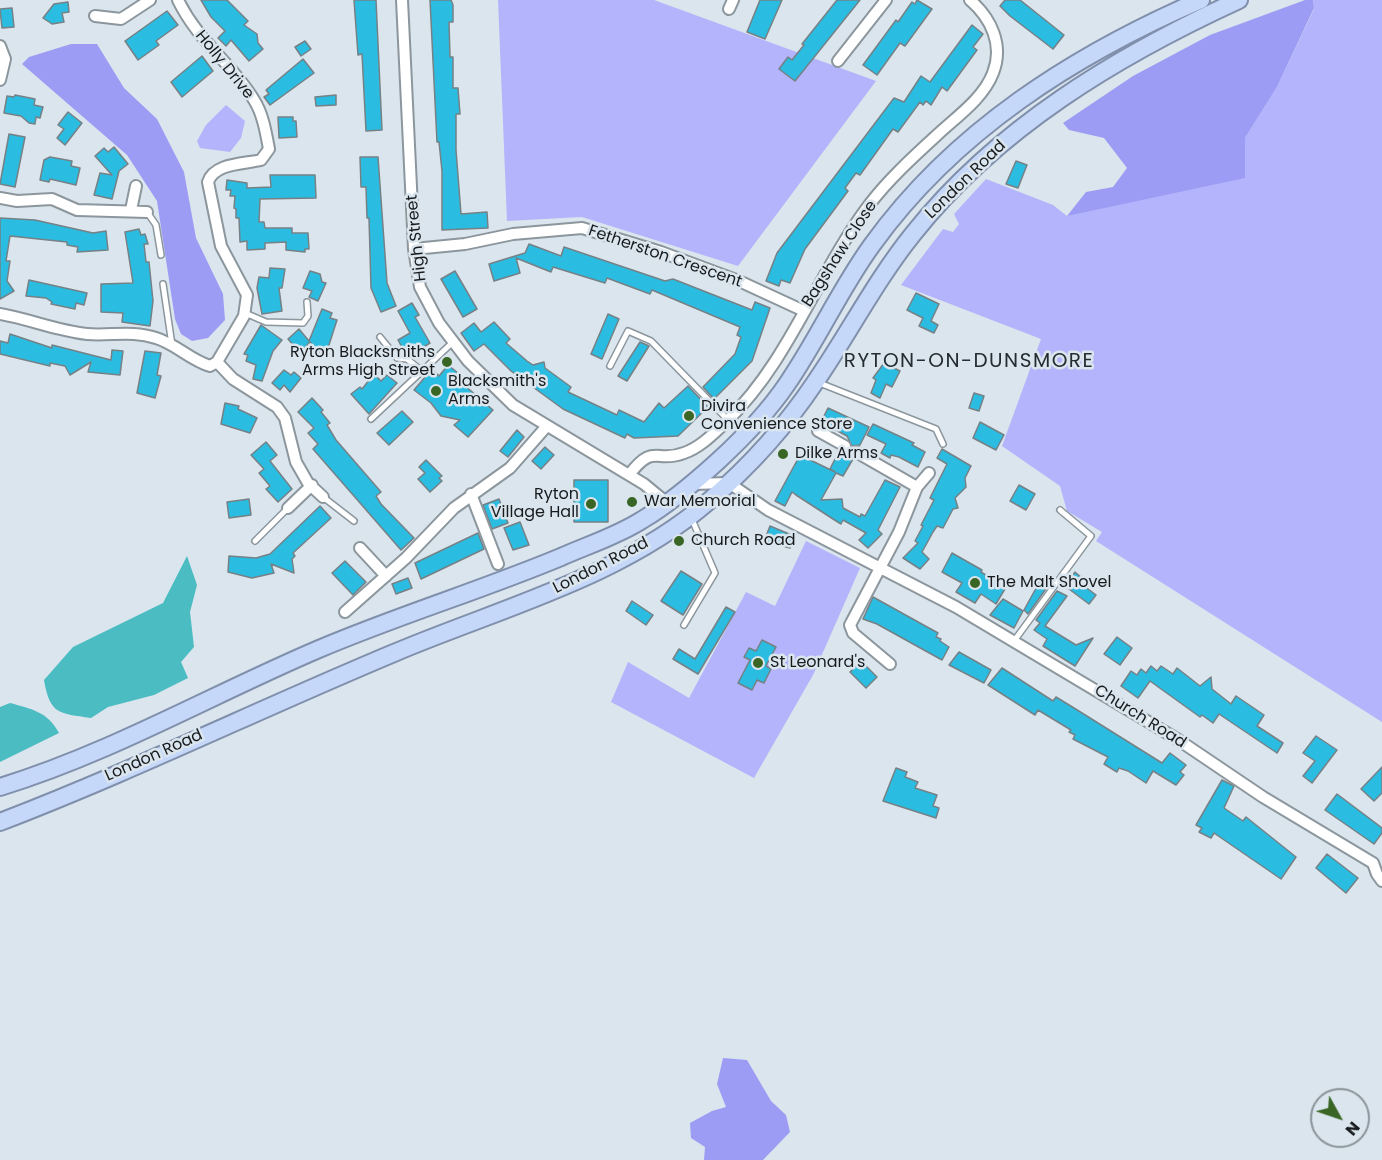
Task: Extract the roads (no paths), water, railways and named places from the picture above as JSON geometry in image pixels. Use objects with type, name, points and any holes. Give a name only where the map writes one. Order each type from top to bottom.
[{"type":"highway","name":"London Road","points":[[0,787],[81,758],[348,637],[522,573],[616,534],[641,521],[718,461],[773,403],[871,246],[910,197],[934,173],[1028,93],[1078,61],[1129,33],[1201,0]]},
{"type":"highway","name":"London Road","points":[[0,822],[403,649],[526,603],[627,556],[691,515],[729,483],[778,431],[816,382],[912,234],[948,193],[1041,112],[1089,80],[1182,26],[1239,0]]},
{"type":"street","points":[[95,16],[121,19],[150,0]]},
{"type":"street","name":"Holly Drive","points":[[178,0],[204,42],[254,100],[264,124],[269,149],[266,156],[261,160],[218,169],[210,175],[208,182],[221,246],[247,294],[244,313]]},
{"type":"street","name":"High Street","points":[[402,0],[414,249],[420,287],[453,342],[468,361],[513,405],[656,492],[667,503]]},
{"type":"street","points":[[838,61],[886,0]]},
{"type":"street","name":"Bagshaw Close","points":[[629,475],[643,458],[651,454],[674,456],[694,449],[728,420],[764,380],[870,204],[920,150],[979,96],[990,80],[996,60],[994,32],[987,19],[970,0]]},
{"type":"street","points":[[0,46],[5,59],[0,80]]},
{"type":"street","points":[[131,210],[135,186]]},
{"type":"street","points":[[0,198],[17,201],[52,199],[76,210],[131,210],[147,213]]},
{"type":"street","name":"Fetherston Crescent","points":[[414,249],[465,244],[513,234],[582,228],[693,264],[804,311]]},
{"type":"street","points":[[0,314],[88,334],[131,332],[172,345],[201,364],[210,366],[217,362],[244,313]]},
{"type":"street","points":[[217,362],[233,380],[277,407],[285,418],[296,462],[323,496]]},
{"type":"street","points":[[345,612],[471,494],[510,468],[546,427]]},
{"type":"street","points":[[818,431],[845,446]]},
{"type":"street","points":[[856,452],[917,487]]},
{"type":"street","points":[[890,664],[853,633],[850,625],[881,569],[917,487],[929,473]]},
{"type":"street","points":[[691,484],[729,483]]},
{"type":"street","name":"Church Road","points":[[729,483],[768,510],[1014,640],[1177,739],[1263,797],[1378,861],[1377,874],[1382,881]]},
{"type":"street","points":[[288,508],[312,485]]},
{"type":"street","points":[[471,494],[498,564]]},
{"type":"street","points":[[360,548],[386,576]]},
{"type":"lane","points":[[147,213],[156,225],[161,255]]},
{"type":"lane","points":[[163,284],[172,345]]},
{"type":"lane","points":[[244,313],[266,322],[303,323],[308,316],[307,302]]},
{"type":"lane","points":[[610,366],[628,331],[651,341],[728,420]]},
{"type":"lane","points":[[380,337],[397,358],[407,359],[422,371]]},
{"type":"lane","points":[[370,419],[453,342]]},
{"type":"lane","points":[[816,382],[936,429],[943,444]]},
{"type":"lane","points":[[323,496],[354,521]]},
{"type":"lane","points":[[255,541],[288,508]]},
{"type":"lane","points":[[1014,640],[1091,536],[1060,510]]},
{"type":"lane","points":[[684,625],[715,573],[691,515]]},
{"type":"place","name":"Ryton Blacksmiths Arms High Street","points":[[447,362]]},
{"type":"place","name":"Blacksmith's Arms","points":[[436,391]]},
{"type":"place","name":"Divira Convenience Store","points":[[689,416]]},
{"type":"place","name":"Dilke Arms","points":[[783,454]]},
{"type":"place","name":"War Memorial","points":[[632,502]]},
{"type":"place","name":"Ryton Village Hall","points":[[591,504]]},
{"type":"place","name":"Church Road","points":[[679,541]]},
{"type":"place","name":"The Malt Shovel","points":[[975,583]]},
{"type":"place","name":"St Leonard's","points":[[758,663]]},
{"type":"district","name":"RYTON-ON-DUNSMORE","points":[[969,362]]}]
